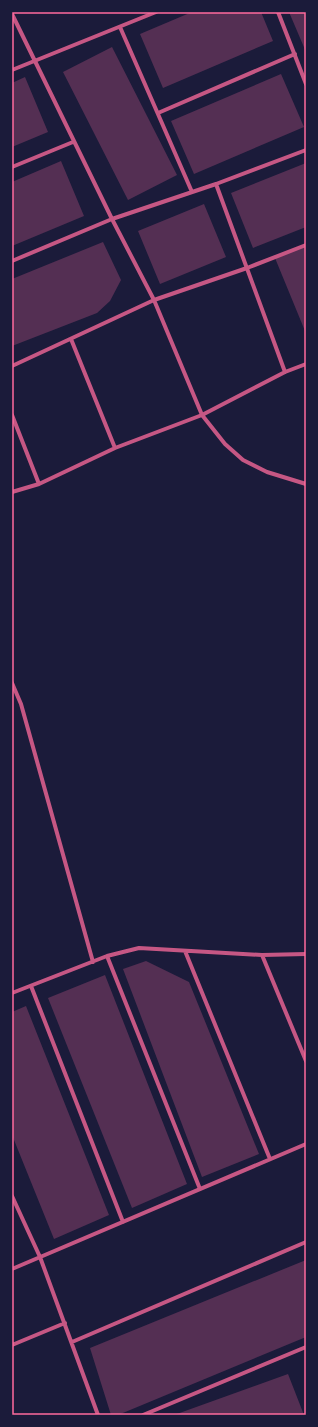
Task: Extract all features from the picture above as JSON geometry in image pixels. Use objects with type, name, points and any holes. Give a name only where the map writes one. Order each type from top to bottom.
[{"type":"street","points":[[12,70],[120,28],[156,12]]},
{"type":"street","points":[[278,12],[306,84]]},
{"type":"street","points":[[12,14],[73,142],[154,300],[202,415],[225,444],[244,460],[267,472],[306,484]]},
{"type":"street","points":[[120,28],[192,192]]},
{"type":"street","points":[[158,113],[295,54]]},
{"type":"street","points":[[12,167],[73,142]]},
{"type":"street","points":[[12,261],[112,219],[216,184],[306,150]]},
{"type":"street","points":[[216,184],[285,372]]},
{"type":"street","points":[[12,366],[154,300],[247,268],[306,245]]},
{"type":"street","points":[[71,339],[115,448]]},
{"type":"street","points":[[12,492],[39,484],[115,448],[202,415],[285,372],[306,364]]},
{"type":"street","points":[[12,415],[39,484]]},
{"type":"street","points":[[12,683],[21,704],[93,962]]},
{"type":"street","points":[[12,993],[107,956],[140,948],[262,955],[306,954]]},
{"type":"street","points":[[185,951],[270,1159]]},
{"type":"street","points":[[262,955],[306,1061]]},
{"type":"street","points":[[107,956],[200,1189]]},
{"type":"street","points":[[31,986],[123,1222]]},
{"type":"street","points":[[12,1269],[306,1144]]},
{"type":"street","points":[[12,1198],[40,1257],[98,1415]]},
{"type":"street","points":[[72,1342],[306,1242]]},
{"type":"street","points":[[12,1345],[65,1323]]},
{"type":"street","points":[[143,1415],[306,1347]]},
{"type":"building","points":[[192,12],[261,12],[273,41],[163,88],[140,34]]},
{"type":"building","points":[[289,12],[306,12],[306,52]]},
{"type":"building","points":[[112,47],[177,175],[128,200],[63,72]]},
{"type":"building","points":[[281,74],[304,127],[194,174],[171,121]]},
{"type":"building","points":[[25,77],[48,132],[12,147],[12,83]]},
{"type":"building","points":[[61,161],[84,216],[12,246],[12,182]]},
{"type":"building","points":[[306,163],[306,227],[253,248],[231,193]]},
{"type":"building","points":[[204,204],[226,257],[160,284],[138,231]]},
{"type":"building","points":[[103,242],[121,280],[110,301],[97,313],[12,346],[12,279]]},
{"type":"building","points":[[306,246],[306,330],[305,331],[275,258]]},
{"type":"building","points":[[146,961],[189,982],[259,1154],[202,1177],[123,969]]},
{"type":"building","points":[[105,975],[187,1184],[132,1208],[48,998]]},
{"type":"building","points":[[26,1006],[109,1215],[54,1239],[12,1135],[12,1012]]},
{"type":"building","points":[[306,1260],[306,1337],[118,1415],[111,1415],[90,1348]]},
{"type":"building","points":[[288,1374],[304,1415],[174,1415]]}]
